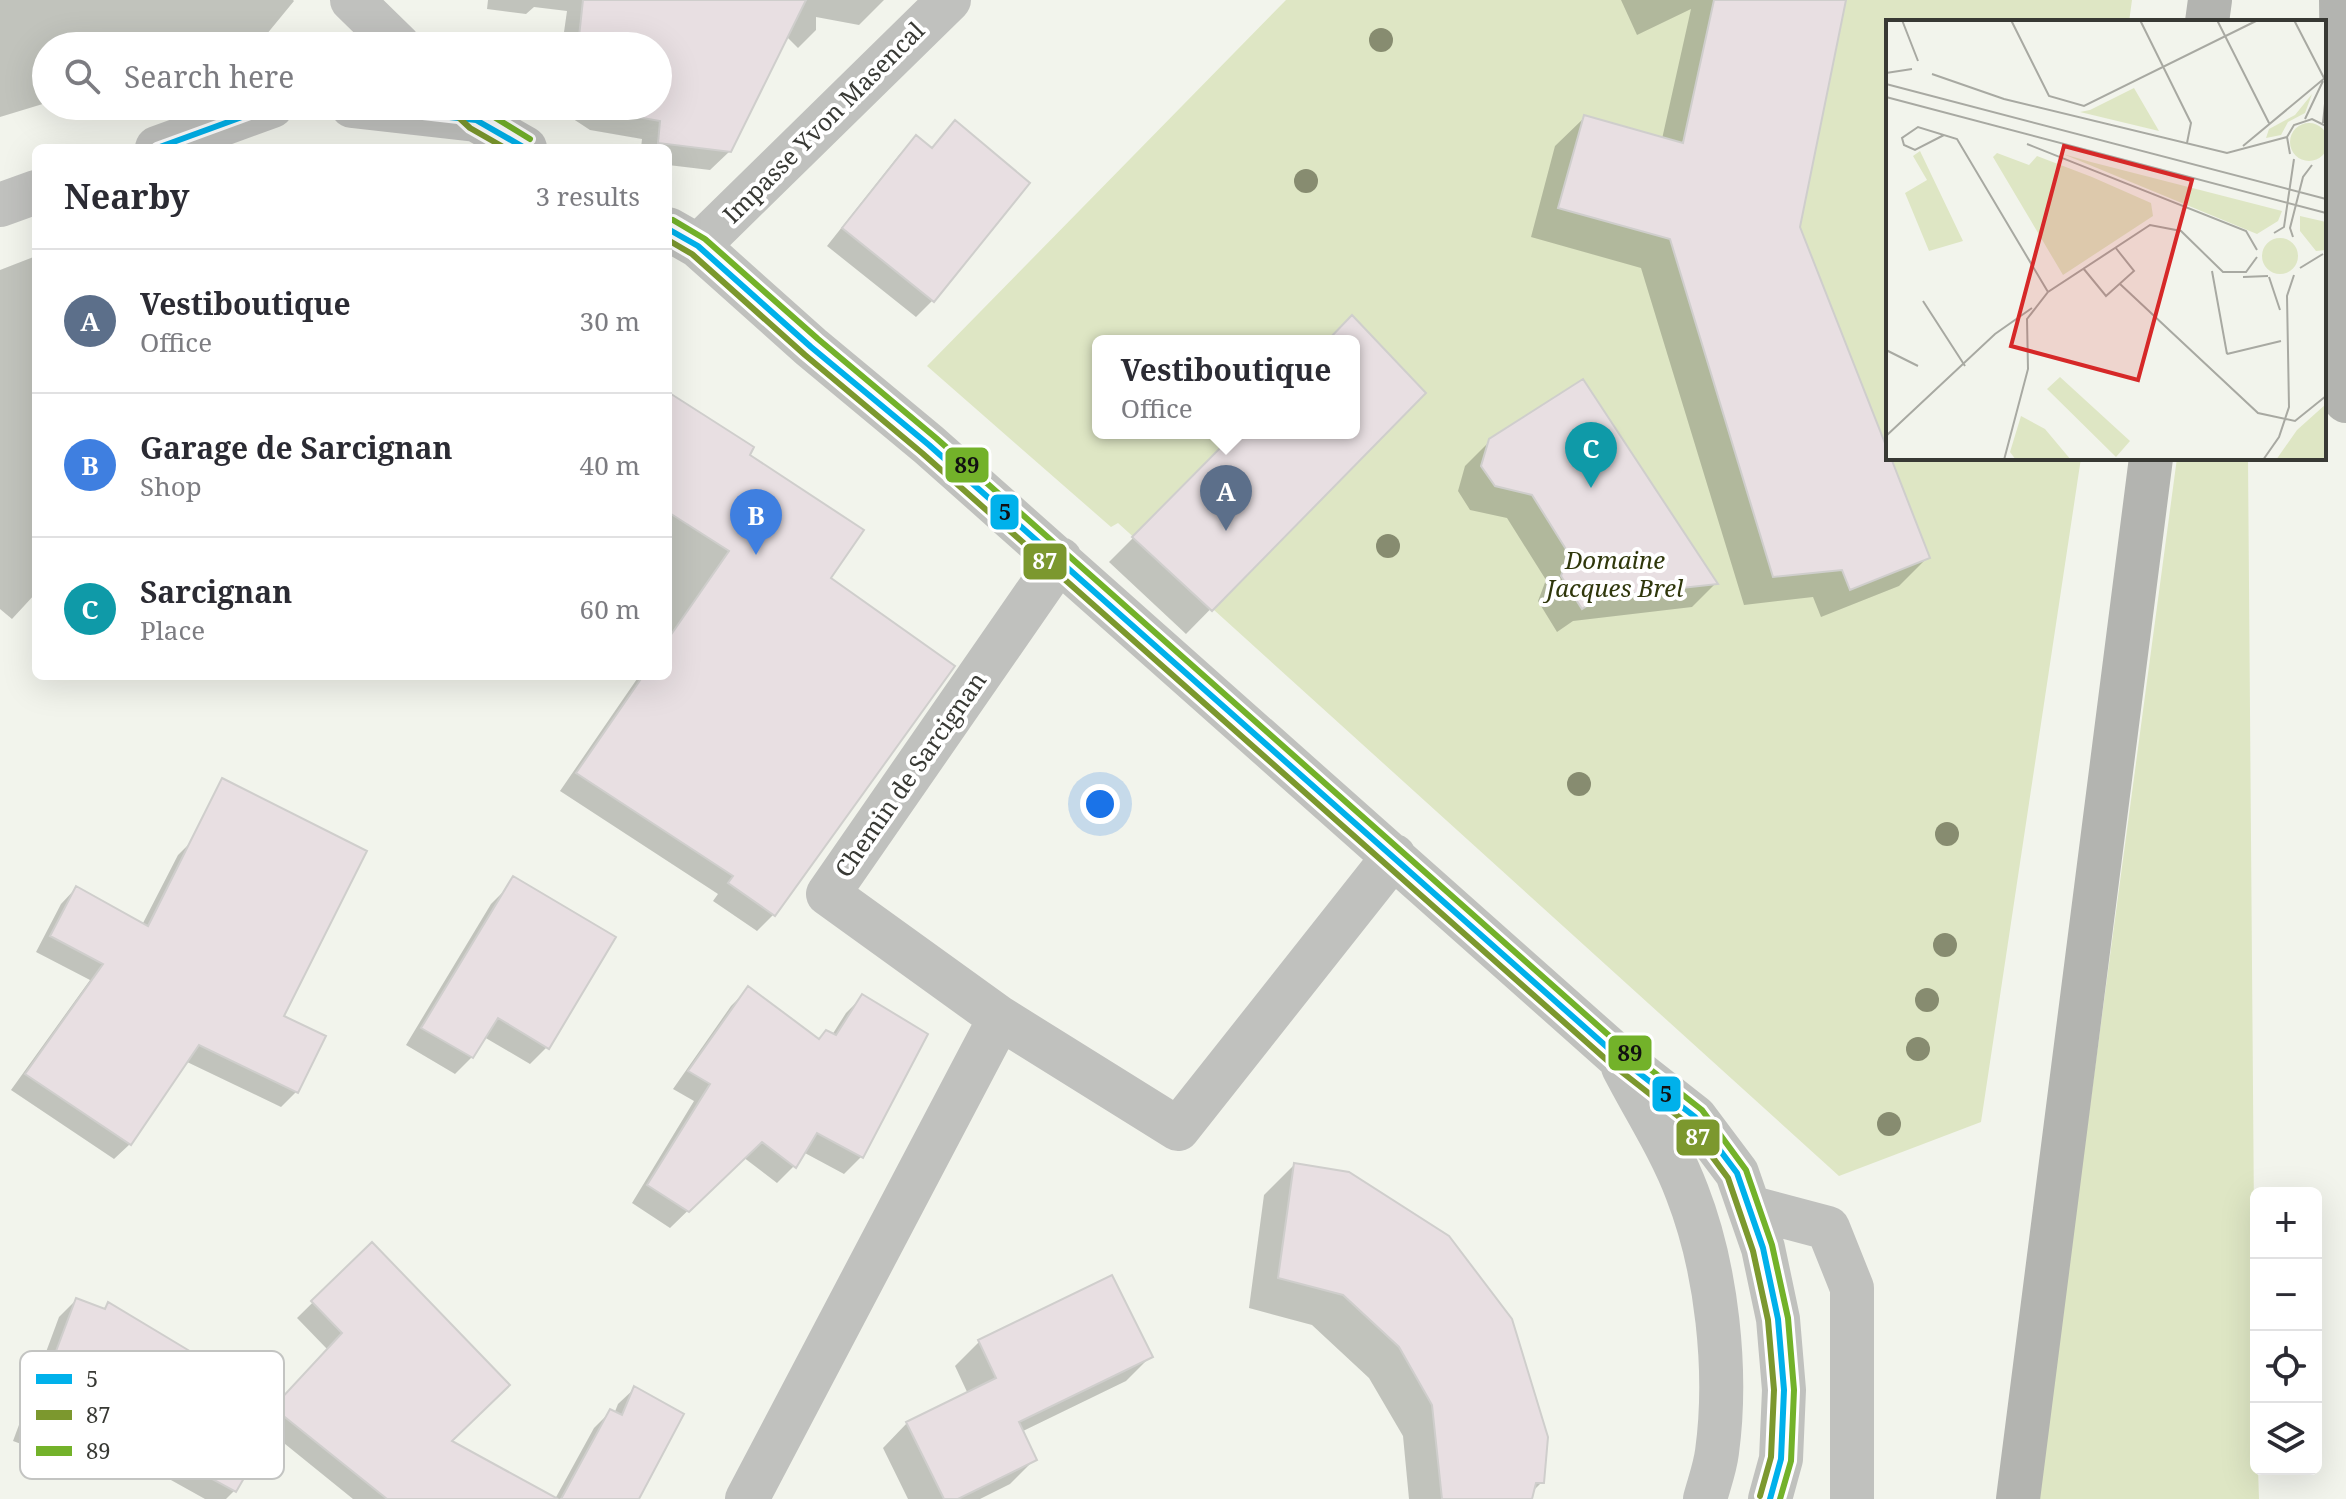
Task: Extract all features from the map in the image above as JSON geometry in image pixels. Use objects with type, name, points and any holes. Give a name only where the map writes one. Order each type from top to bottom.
[{"type":"highway","points":[[2207,20],[2210,0]]},
{"type":"highway","points":[[2341,0],[2346,401]]},
{"type":"highway","points":[[2018,1499],[2151,460]]},
{"type":"street","points":[[352,0],[385,32]]},
{"type":"street","name":"Impasse Yvon Masencal","points":[[683,238],[949,0]]},
{"type":"street","points":[[168,144],[234,120]]},
{"type":"street","points":[[479,120],[518,144]]},
{"type":"street","points":[[0,205],[32,193]]},
{"type":"street","points":[[683,238],[929,445],[1616,1055],[1695,1117],[1737,1173],[1763,1248],[1778,1319],[1784,1390],[1781,1459],[1770,1499]]},
{"type":"street","name":"Chemin de Sarcignan","points":[[1060,559],[828,894],[1000,1018],[1178,1129],[1394,856]]},
{"type":"street","points":[[747,1499],[1000,1018]]},
{"type":"street","points":[[1616,1055],[1687,1193],[1709,1267],[1719,1328],[1721,1391],[1717,1454],[1705,1499]]},
{"type":"street","points":[[1749,1207],[1828,1228],[1852,1288],[1852,1499]]},
{"type":"green space","name":"Domaine Jacques Brel","points":[[1286,0],[2132,0],[2129,20],[1886,20],[1886,460],[2081,460],[1981,1122],[1839,1176],[1118,523],[1111,527],[927,366]]},
{"type":"green space","points":[[2177,460],[2248,460],[2254,1187],[2250,1187],[2250,1475],[2258,1475],[2259,1499],[2037,1499]]},
{"type":"building","points":[[583,0],[806,0],[731,152],[658,143],[660,121],[654,120],[672,120],[672,32],[580,32]]},
{"type":"building","points":[[1714,0],[1846,0],[1800,227],[1886,446],[1886,460],[1892,460],[1930,558],[1850,590],[1842,570],[1773,577],[1670,239],[1558,208],[1584,115],[1683,143]]},
{"type":"building","points":[[955,120],[1030,183],[934,302],[842,228],[916,135],[932,148]]},
{"type":"building","points":[[1352,315],[1426,393],[1212,611],[1132,537],[1229,439],[1360,439],[1360,335],[1333,335]]},
{"type":"building","points":[[1583,379],[1718,584],[1600,597],[1582,609],[1561,576],[1569,554],[1532,495],[1495,486],[1481,466],[1489,439]]},
{"type":"building","points":[[672,395],[754,447],[750,455],[864,530],[831,578],[955,666],[775,916],[728,883],[733,876],[576,773],[640,680],[672,680],[672,633],[729,551],[672,515]]},
{"type":"building","points":[[222,778],[367,851],[284,1016],[326,1036],[298,1093],[199,1045],[131,1145],[25,1074],[103,964],[50,936],[76,886],[148,926]]},
{"type":"building","points":[[513,876],[616,937],[549,1049],[498,1018],[473,1058],[421,1028]]},
{"type":"building","points":[[748,986],[819,1039],[826,1030],[836,1035],[862,994],[928,1034],[863,1158],[817,1133],[796,1168],[762,1142],[689,1212],[647,1185],[710,1084],[688,1071]]},
{"type":"building","points":[[1294,1163],[1349,1172],[1449,1236],[1512,1319],[1548,1437],[1544,1483],[1536,1483],[1532,1499],[1442,1499],[1432,1405],[1399,1347],[1343,1295],[1278,1278]]},
{"type":"building","points":[[372,1242],[510,1385],[452,1441],[558,1499],[387,1499],[284,1416],[284,1396],[342,1333],[311,1301]]},
{"type":"building","points":[[1112,1275],[1153,1357],[1019,1422],[1037,1460],[958,1499],[944,1499],[906,1422],[996,1378],[978,1340]]},
{"type":"building","points":[[76,1298],[105,1309],[108,1302],[190,1351],[56,1351]]},
{"type":"building","points":[[634,1386],[684,1414],[639,1499],[561,1499],[610,1409],[622,1415]]},
{"type":"building","points":[[212,1479],[244,1479],[236,1492]]},
{"type":"transit line","name":"5","points":[[168,144],[234,120]]},
{"type":"transit line","name":"87","points":[[461,120],[498,144]]},
{"type":"transit line","name":"5","points":[[476,120],[518,144]]},
{"type":"transit line","name":"89","points":[[499,120],[530,139]]},
{"type":"transit line","name":"89","points":[[673,220],[705,239],[936,438],[1622,1047],[1702,1110],[1746,1170],[1772,1245],[1788,1318],[1794,1390],[1791,1461],[1780,1499]]},
{"type":"transit line","name":"5","points":[[672,231],[698,246],[811,347],[929,445],[1616,1055],[1695,1117],[1737,1173],[1763,1248],[1778,1319],[1784,1390],[1781,1459],[1770,1499]]},
{"type":"transit line","name":"87","points":[[672,242],[692,254],[805,355],[922,453],[1609,1062],[1688,1124],[1728,1178],[1753,1251],[1768,1320],[1774,1390],[1771,1457],[1760,1496]]},
{"type":"place","name":"Sarcignan","points":[[1591,488]]},
{"type":"place","name":"Vestiboutique","points":[[1226,531]]},
{"type":"place","name":"Garage de Sarcignan","points":[[756,555]]}]
